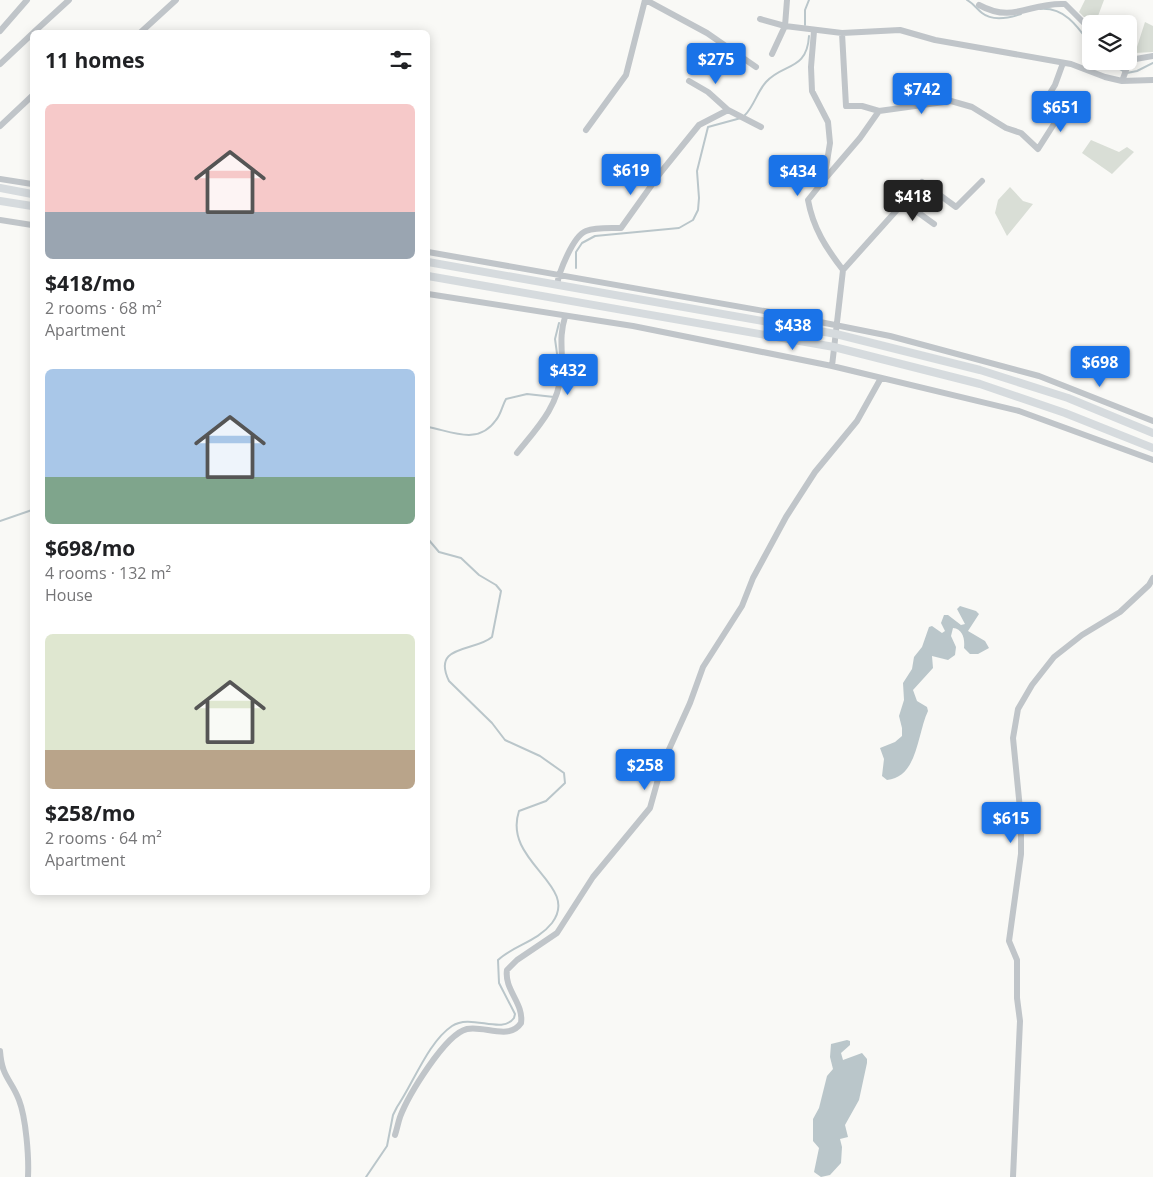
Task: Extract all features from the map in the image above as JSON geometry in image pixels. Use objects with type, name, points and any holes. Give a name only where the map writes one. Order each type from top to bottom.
[{"type":"main road","points":[[0,188],[30,194]]},
{"type":"main road","points":[[0,201],[30,206]]},
{"type":"main road","points":[[430,262],[836,334],[998,376],[1068,398],[1153,433]]},
{"type":"main road","points":[[488,287],[491,274]]},
{"type":"main road","points":[[430,276],[834,347],[980,384],[1065,413],[1153,448]]},
{"type":"street","points":[[0,31],[27,0]]},
{"type":"street","points":[[36,30],[69,0]]},
{"type":"street","points":[[143,30],[176,0]]},
{"type":"street","points":[[586,130],[626,75],[646,0],[707,33],[756,66]]},
{"type":"street","points":[[772,54],[785,26],[787,0]]},
{"type":"street","points":[[979,5],[1003,14],[1044,2],[1065,4],[1082,21]]},
{"type":"street","points":[[760,19],[785,26],[842,33],[900,30],[935,40],[1063,63],[1122,78],[1153,80]]},
{"type":"street","points":[[814,30],[811,67],[812,91],[828,122],[830,143],[824,180]]},
{"type":"street","points":[[842,33],[846,106],[862,106],[879,111],[951,101],[972,107],[1006,128],[1021,133],[1038,149],[1061,113],[1060,110],[1046,101],[1056,85],[1063,63]]},
{"type":"street","points":[[0,64],[30,36]]},
{"type":"street","points":[[1137,59],[1153,56]]},
{"type":"street","points":[[1122,78],[1124,70]]},
{"type":"street","points":[[689,81],[708,92],[728,110],[761,127]]},
{"type":"street","points":[[0,126],[30,98]]},
{"type":"street","points":[[557,285],[558,275],[577,238],[586,231],[621,228],[661,172],[699,125],[728,110]]},
{"type":"street","points":[[843,270],[818,234],[811,218],[808,200],[860,138],[879,111]]},
{"type":"street","points":[[0,179],[30,184]]},
{"type":"street","points":[[832,366],[843,270],[922,182],[956,207],[982,181]]},
{"type":"street","points":[[905,203],[934,224]]},
{"type":"street","points":[[0,220],[30,225]]},
{"type":"street","points":[[430,252],[838,324],[1039,376],[1153,421]]},
{"type":"street","points":[[430,294],[634,326],[832,366],[1018,411],[1153,460]]},
{"type":"street","points":[[517,453],[554,405],[562,374],[560,334],[565,316]]},
{"type":"street","points":[[395,1136],[400,1116],[430,1064],[448,1041],[467,1029],[503,1032],[514,1030],[521,1023],[520,1010],[506,980],[507,970],[517,960],[557,933],[593,877],[650,808],[662,765],[690,703],[703,667],[742,606],[753,578],[786,517],[815,472],[857,421],[880,378]]},
{"type":"street","points":[[1013,1177],[1020,1021],[1017,998],[1017,960],[1009,941],[1021,854],[1022,819],[1015,764],[1014,723],[1018,709],[1048,663],[1082,635],[1120,612],[1149,585],[1153,578]]},
{"type":"street","points":[[0,1051],[0,1060],[5,1078],[18,1097],[23,1110],[29,1161],[28,1177]]},
{"type":"shaded area","points":[[1085,0],[1104,0],[1098,15],[1082,15],[1079,12]]},
{"type":"shaded area","points":[[1145,22],[1153,26],[1153,52],[1137,53],[1137,47]]},
{"type":"shaded area","points":[[1091,140],[1119,152],[1127,147],[1134,152],[1112,174],[1082,153]]},
{"type":"shaded area","points":[[1010,187],[1023,201],[1033,204],[1007,236],[995,213],[998,200]]},
{"type":"shaded area","points":[[960,606],[976,611],[979,614],[968,631],[985,641],[989,648],[978,654],[970,654],[964,648],[964,638],[961,632],[953,628],[951,636],[956,647],[955,655],[948,660],[932,656],[933,668],[913,690],[917,701],[927,707],[928,711],[911,763],[897,777],[887,780],[882,776],[884,759],[880,748],[895,742],[902,736],[899,716],[904,700],[903,683],[912,669],[914,657],[922,647],[929,627],[932,626],[942,633],[945,631],[941,623],[944,615],[948,615],[961,625],[965,624],[957,609]]},
{"type":"shaded area","points":[[850,1041],[850,1045],[841,1053],[843,1060],[862,1053],[867,1059],[867,1063],[859,1100],[845,1125],[848,1137],[840,1139],[842,1147],[841,1163],[830,1175],[821,1177],[814,1172],[819,1148],[813,1141],[813,1119],[819,1108],[827,1076],[833,1069],[830,1057],[831,1044]]},
{"type":"waterway","points":[[805,25],[805,10],[809,0]]},
{"type":"waterway","points":[[967,0],[986,16],[1006,18],[1021,14]]},
{"type":"waterway","points":[[1040,9],[1057,11],[1076,25],[1082,33]]},
{"type":"waterway","points":[[745,115],[766,82],[799,61],[804,55],[809,36]]},
{"type":"waterway","points":[[1127,73],[1137,71],[1153,63]]},
{"type":"waterway","points":[[576,268],[576,252],[582,243],[595,236],[679,228],[693,220],[698,210],[699,198],[697,171],[708,127],[741,118]]},
{"type":"waterway","points":[[559,323],[555,339],[559,368]]},
{"type":"waterway","points":[[430,427],[464,435],[473,435],[489,428],[498,418],[506,399],[527,394],[554,397]]},
{"type":"waterway","points":[[0,521],[30,511]]},
{"type":"waterway","points":[[366,1177],[387,1146],[393,1115],[397,1107],[428,1053],[443,1033],[460,1023],[477,1022],[502,1025],[509,1023],[514,1018],[515,1014],[499,983],[498,960],[539,935],[552,923],[558,909],[557,897],[550,884],[521,845],[517,829],[519,811],[546,801],[565,783],[564,773],[540,756],[505,740],[492,723],[449,681],[445,669],[446,661],[450,655],[485,642],[492,637],[501,591],[496,585],[479,575],[461,558],[439,552],[430,541]]}]
